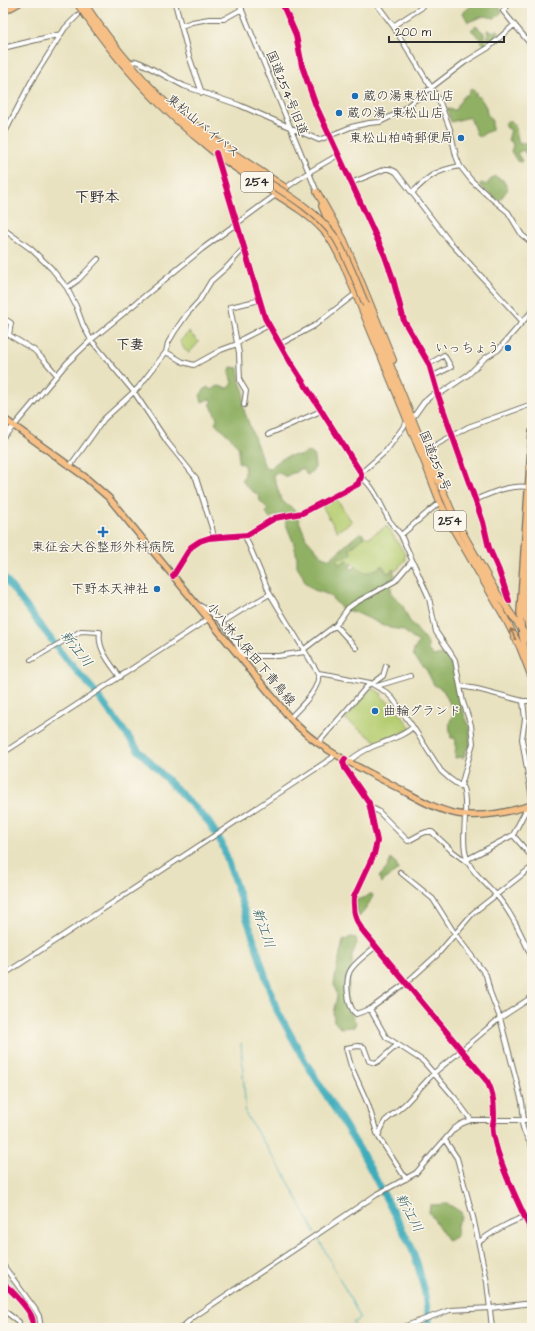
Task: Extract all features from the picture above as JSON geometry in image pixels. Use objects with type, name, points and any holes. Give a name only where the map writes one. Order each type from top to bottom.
[{"type":"highway","points":[[3,7],[10,3]]},
{"type":"highway","points":[[3,12],[19,3]]},
{"type":"highway","name":"東松山バイパス","points":[[77,3],[106,43],[139,82],[182,126],[216,153],[308,216],[330,238],[343,263],[410,420]]},
{"type":"highway","name":"東松山バイパス","points":[[84,3],[110,41],[129,64],[167,104],[204,138],[310,211],[325,225],[341,248],[366,305],[410,420]]},
{"type":"highway","points":[[167,104],[230,151],[286,188]]},
{"type":"highway","points":[[317,192],[343,237],[406,393],[410,420]]},
{"type":"highway","points":[[317,192],[343,263]]},
{"type":"highway","points":[[335,241],[337,237],[343,237]]},
{"type":"highway","points":[[355,294],[361,296],[364,290]]},
{"type":"highway","name":"国道254号","points":[[410,420],[423,452],[440,502],[455,532],[504,616],[520,647],[532,678]]},
{"type":"highway","name":"国道254号","points":[[423,452],[456,521],[477,560],[513,618],[532,644]]},
{"type":"main road","name":"小八林久保田下青鳥線","points":[[3,418],[98,487],[111,500],[290,718],[318,743],[430,804],[450,812],[484,816],[532,805]]},
{"type":"main road","points":[[532,432],[523,605],[532,644]]},
{"type":"main road","points":[[530,488],[530,536],[523,605],[520,615],[520,628],[532,674]]},
{"type":"main road","points":[[508,609],[514,612],[523,605]]},
{"type":"main road","points":[[504,616],[513,618],[520,615]]},
{"type":"street","points":[[175,3],[189,56],[202,93]]},
{"type":"street","name":"国道254号旧道","points":[[239,3],[317,192]]},
{"type":"street","points":[[282,3],[296,34],[302,66],[316,106],[351,184],[368,216],[374,235],[385,256],[393,278],[404,321],[429,364],[437,393],[483,522],[489,548],[499,571],[509,601]]},
{"type":"street","points":[[376,3],[393,26],[439,100],[446,116],[460,166],[486,194],[506,209],[522,235],[532,243]]},
{"type":"street","points":[[393,26],[421,8],[426,3]]},
{"type":"street","points":[[510,3],[503,11],[532,46]]},
{"type":"street","points":[[181,26],[203,20],[224,19],[242,9]]},
{"type":"street","points":[[3,136],[31,82],[61,34],[78,15]]},
{"type":"street","points":[[129,64],[136,61],[173,81],[202,93],[239,105],[319,140],[351,128],[369,123],[380,122],[398,112],[464,62],[488,48],[514,25]]},
{"type":"street","points":[[3,48],[61,34]]},
{"type":"street","points":[[216,153],[265,318],[321,411],[383,507],[389,520],[401,535],[429,598],[436,632],[454,660],[471,725],[473,743],[461,786]]},
{"type":"street","points":[[3,437],[73,356],[91,340],[236,223],[309,172],[338,155]]},
{"type":"street","points":[[412,193],[428,177],[460,166]]},
{"type":"street","points":[[351,184],[382,170],[390,169],[396,172],[449,241],[522,321]]},
{"type":"street","points":[[3,229],[40,257],[67,288],[91,340],[134,392],[168,443],[196,478],[214,538]]},
{"type":"street","points":[[70,466],[104,419],[134,392],[166,352],[170,339],[187,314],[199,301],[211,281],[230,265],[244,248]]},
{"type":"street","points":[[67,288],[78,280],[98,259]]},
{"type":"street","points":[[280,344],[314,326],[355,294]]},
{"type":"street","points":[[244,405],[246,391],[240,381],[240,364],[230,307],[260,300]]},
{"type":"street","points":[[173,576],[192,548],[204,539],[245,536],[275,518],[302,513],[358,484],[361,475],[386,451],[424,402],[469,374],[485,358],[498,350],[532,310]]},
{"type":"street","points":[[3,318],[12,324],[9,335],[34,350],[57,375]]},
{"type":"street","points":[[166,352],[183,362],[194,365],[214,353],[237,344],[244,338],[269,325]]},
{"type":"street","points":[[429,364],[444,355],[451,367],[433,376]]},
{"type":"street","points":[[423,452],[468,427],[532,404]]},
{"type":"street","points":[[269,434],[321,411]]},
{"type":"street","points":[[475,500],[512,487],[530,488]]},
{"type":"street","points":[[401,535],[440,502]]},
{"type":"street","points":[[245,536],[270,594],[318,673],[317,684],[314,690],[290,718]]},
{"type":"street","points":[[195,603],[210,610],[223,622],[235,640],[241,657],[278,656],[304,651],[336,626],[348,608],[396,581],[412,561]]},
{"type":"street","points":[[223,622],[270,594]]},
{"type":"street","points":[[3,753],[208,619]]},
{"type":"street","points":[[336,626],[356,648]]},
{"type":"street","points":[[31,660],[81,631],[100,632],[101,646],[104,653],[120,677]]},
{"type":"street","points":[[318,743],[371,684],[382,676],[386,666]]},
{"type":"street","points":[[318,673],[331,674],[377,686],[386,692],[392,699],[413,727],[442,771],[450,779],[461,786],[464,792],[466,815],[464,828],[465,848],[468,861]]},
{"type":"street","points":[[377,686],[410,676]]},
{"type":"street","points":[[460,686],[478,689],[523,701],[532,701]]},
{"type":"street","points":[[523,701],[525,719],[522,739],[532,799]]},
{"type":"street","points":[[413,727],[401,736],[376,745],[343,762],[345,768],[368,800],[376,840],[376,848],[356,893],[354,904],[356,919],[359,927],[375,947],[487,1081],[494,1100],[493,1122],[500,1160],[532,1232]]},
{"type":"street","points":[[3,975],[307,775],[336,754]]},
{"type":"street","points":[[370,807],[378,810],[408,841],[426,832],[432,832],[452,851],[468,861],[497,895],[512,917],[532,958]]},
{"type":"street","points":[[468,861],[513,835],[525,812],[525,807]]},
{"type":"street","points":[[513,835],[532,857]]},
{"type":"street","points":[[375,947],[352,968],[348,980],[351,1008],[356,1014],[370,1009],[406,983],[437,955],[473,913],[532,867]]},
{"type":"street","points":[[400,872],[433,899],[455,934],[486,975],[490,992],[500,1018],[522,1102],[524,1131],[532,1147]]},
{"type":"street","points":[[378,1136],[385,1121],[405,1104],[434,1073],[500,1018],[532,997]]},
{"type":"street","points":[[370,1009],[386,1037],[419,1058],[434,1073],[471,1120]]},
{"type":"street","points":[[397,1045],[375,1063],[369,1061],[364,1047],[358,1046],[346,1048],[351,1066],[368,1104],[378,1136],[406,1179]]},
{"type":"street","points":[[181,1328],[195,1316],[378,1194],[416,1173],[454,1129],[461,1124],[471,1120],[532,1120]]},
{"type":"street","points":[[445,1140],[457,1158],[479,1242],[491,1308],[492,1328]]},
{"type":"street","points":[[479,1242],[495,1230],[525,1216],[532,1215]]},
{"type":"street","points":[[3,1265],[35,1309],[39,1316],[41,1328]]},
{"type":"street","points":[[403,1327],[450,1310],[491,1308],[532,1303]]},
{"type":"street","points":[[3,1310],[19,1322],[18,1328]]},
{"type":"green space","points":[[474,3],[496,3],[502,12],[495,18],[484,16],[468,22],[463,13]]},
{"type":"green space","points":[[476,26],[484,33],[487,45],[485,46],[480,38],[471,30]]},
{"type":"green space","points":[[497,29],[500,34],[489,44],[487,30],[494,32]]},
{"type":"green space","points":[[471,89],[476,92],[476,96],[480,97],[486,107],[487,114],[492,121],[492,130],[480,137],[477,136],[470,117],[451,122],[447,109],[455,110],[463,97],[468,94]]},
{"type":"green space","points":[[507,121],[511,121],[515,125],[519,144],[532,141],[531,160],[523,150],[517,153],[522,161],[517,161],[511,151],[513,146],[512,142],[508,140],[511,130],[505,125]]},
{"type":"green space","points":[[494,176],[503,180],[508,189],[499,201],[479,185],[482,183],[486,185]]},
{"type":"green space","points":[[189,332],[199,342],[189,353],[184,349],[180,341]]},
{"type":"green space","points":[[231,367],[238,368],[240,382],[244,392],[243,406],[265,467],[270,468],[281,460],[292,455],[301,456],[308,452],[314,455],[315,468],[308,475],[304,469],[298,469],[297,472],[290,474],[287,477],[279,473],[273,474],[283,502],[295,511],[306,538],[322,556],[330,559],[356,536],[360,533],[363,534],[364,537],[349,549],[352,553],[345,558],[339,557],[336,559],[340,565],[347,560],[351,564],[350,568],[353,569],[356,566],[366,572],[382,566],[387,574],[393,570],[394,576],[390,583],[392,594],[402,604],[409,620],[428,643],[428,650],[434,656],[441,654],[447,657],[451,664],[462,709],[470,728],[470,746],[467,748],[463,758],[455,758],[456,741],[455,738],[451,738],[450,725],[454,712],[443,690],[434,685],[427,671],[413,655],[419,642],[403,630],[390,628],[357,613],[342,609],[330,596],[314,590],[305,583],[297,566],[297,557],[294,544],[286,524],[284,514],[269,518],[266,512],[268,509],[260,501],[259,495],[243,482],[242,479],[245,475],[244,464],[238,462],[239,448],[215,423],[217,419],[210,403],[213,401],[209,399],[202,402],[200,395],[207,387],[212,390],[218,386],[229,388],[232,383],[229,373]]},
{"type":"green space","points":[[336,498],[352,522],[337,531],[322,506]]},
{"type":"green space","points":[[387,526],[405,554],[405,561],[395,571],[393,569],[388,573],[382,565],[367,577],[347,559],[340,565],[336,560],[366,536],[368,538]]},
{"type":"green space","name":"曲輪グランド","points":[[371,689],[374,689],[382,694],[381,696],[388,702],[392,703],[411,728],[394,737],[377,742],[345,719]]},
{"type":"green space","points":[[391,859],[396,863],[398,870],[381,883],[379,877],[387,868]]},
{"type":"green space","points":[[370,894],[373,896],[359,917],[356,900]]},
{"type":"green space","points":[[351,937],[356,938],[357,944],[352,955],[352,965],[347,996],[350,1012],[356,1023],[354,1027],[340,1028],[334,1021],[333,1013],[337,996],[334,984],[343,941]]},
{"type":"green space","points":[[448,1204],[461,1212],[462,1217],[457,1225],[457,1236],[448,1241],[429,1212],[430,1205]]},
{"type":"waterway","name":"新江川","points":[[3,576],[66,659],[92,688],[139,751],[207,820],[217,835],[222,844],[277,1010],[305,1061],[362,1153],[411,1246],[424,1289],[430,1328]]},
{"type":"waterway","points":[[241,1043],[246,1115],[285,1175],[315,1233]]},
{"type":"waterway","points":[[317,1236],[360,1317],[360,1319],[353,1323],[357,1328]]},
{"type":"waterway","points":[[3,1273],[33,1313],[37,1328]]},
{"type":"tunnel","points":[[78,15],[91,3]]},
{"type":"cycle path","points":[[282,3],[296,35],[302,66],[316,106],[385,256],[393,279],[404,321],[429,364],[438,395],[483,522],[489,548],[499,571],[509,601]]},
{"type":"cycle path","points":[[173,576],[191,547],[200,541],[209,538],[247,535],[275,518],[302,513],[358,484],[361,477],[361,473],[286,355],[265,318],[216,153]]},
{"type":"cycle path","points":[[345,759],[343,762],[345,768],[369,803],[377,841],[374,854],[354,897],[354,911],[357,920],[364,932],[487,1081],[493,1100],[493,1129],[495,1142],[506,1175],[532,1232]]},
{"type":"cycle path","points":[[3,1284],[15,1295],[31,1314],[33,1328]]},
{"type":"place","name":"蔵の湯東松山店","points":[[355,96]]},
{"type":"place","name":"蔵の湯 東松山店","points":[[339,113]]},
{"type":"place","name":"東松山柏崎郵便局","points":[[461,138]]},
{"type":"place","name":"いっちょう","points":[[508,348]]},
{"type":"place","name":"東征会大谷整形外科病院","points":[[103,532]]},
{"type":"place","name":"下野本天神社","points":[[157,589]]},
{"type":"place","name":"曲輪グランド","points":[[375,711]]},
{"type":"district","name":"下野本","points":[[97,197]]},
{"type":"district","name":"下妻","points":[[130,345]]}]
